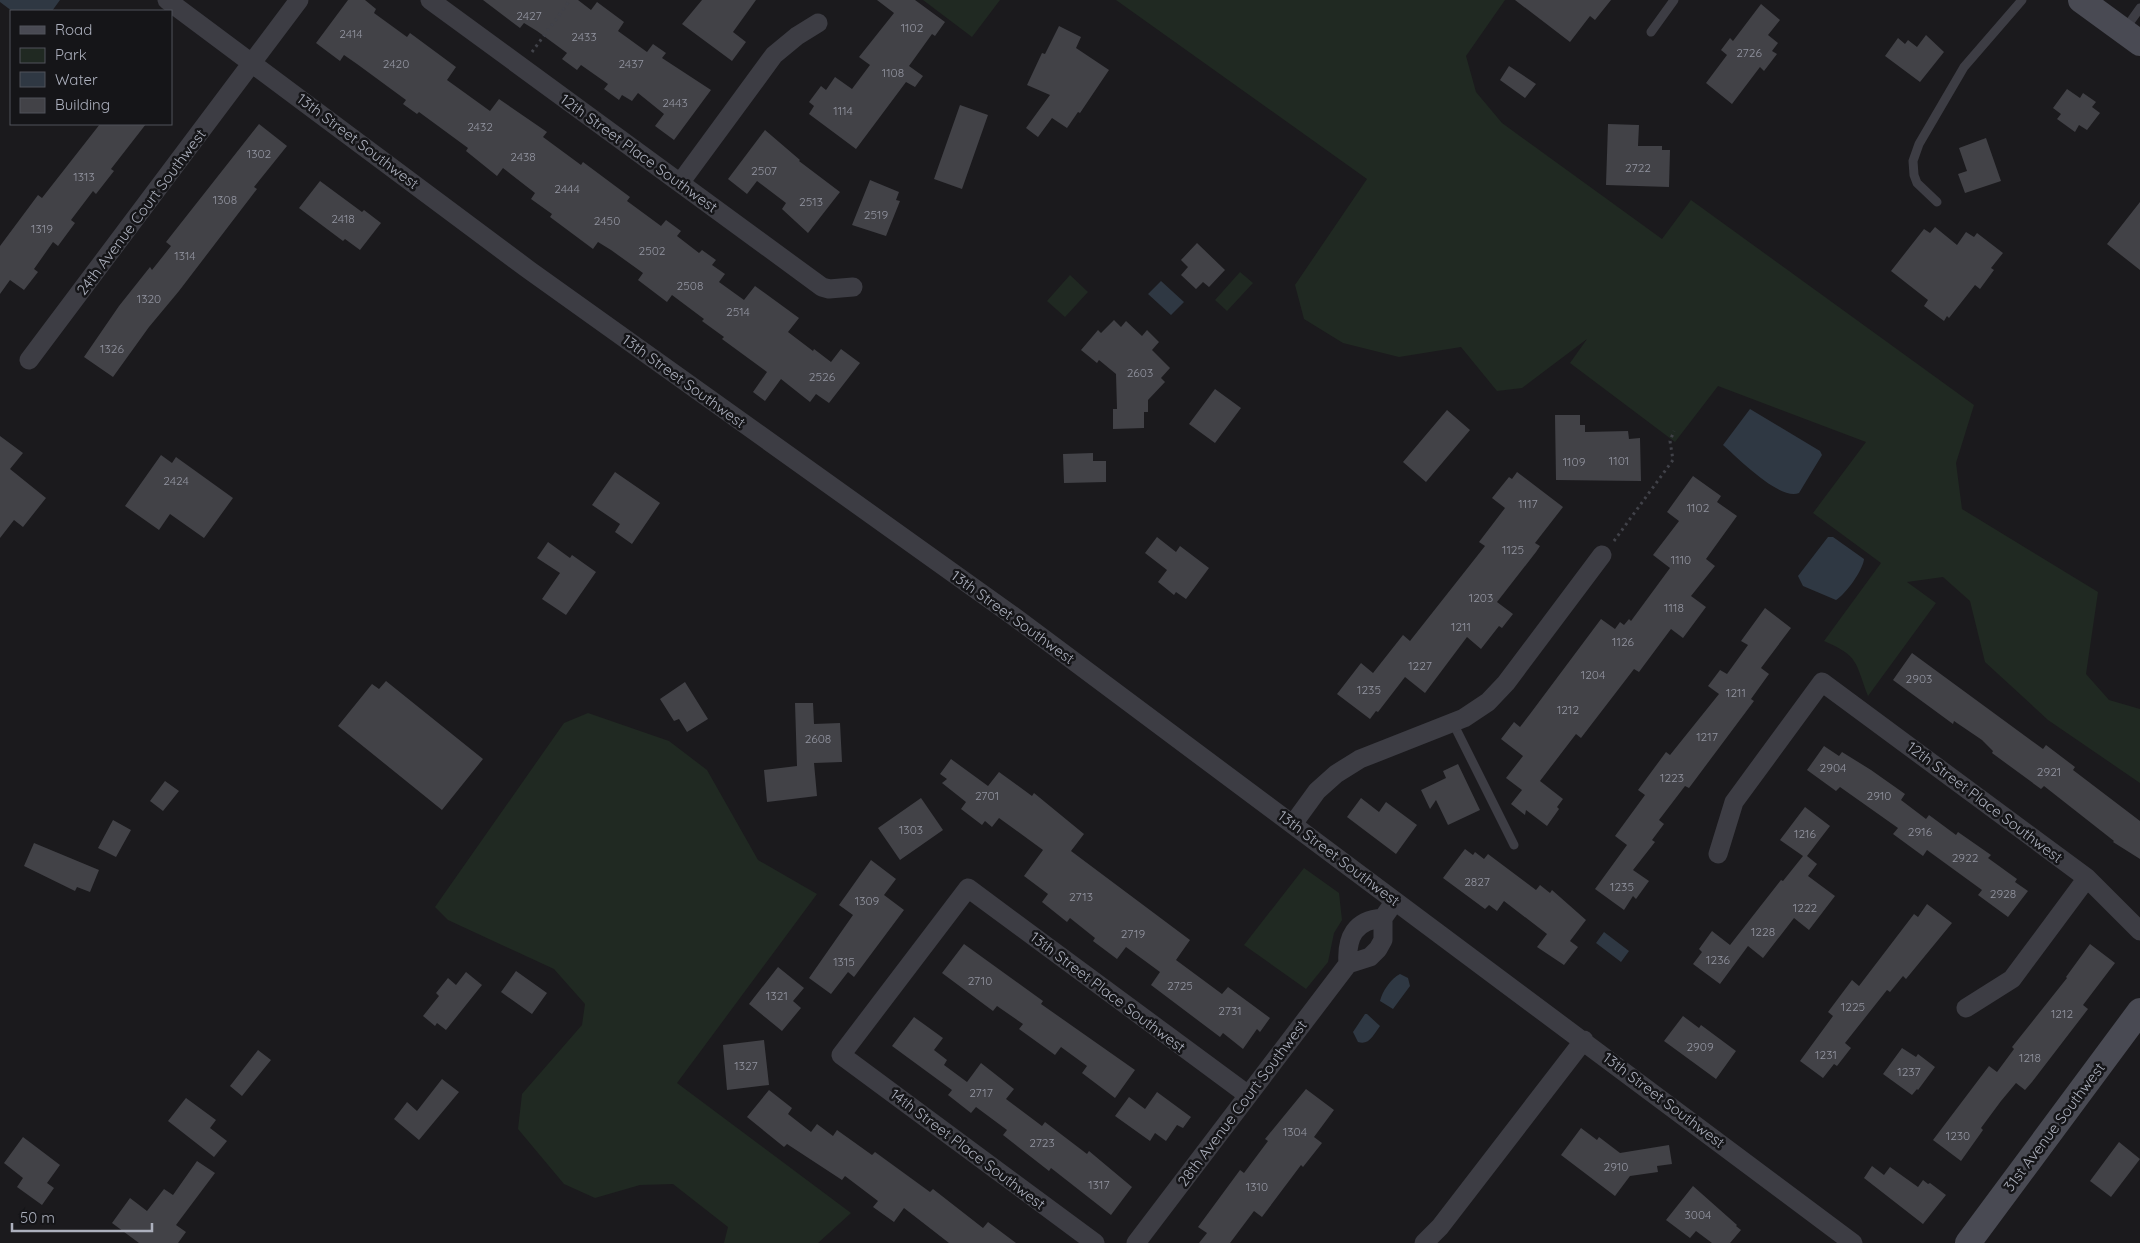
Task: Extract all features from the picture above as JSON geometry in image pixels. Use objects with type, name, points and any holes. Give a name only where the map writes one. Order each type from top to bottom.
[{"type":"street","name":"13th Street Southwest","points":[[167,0],[530,270],[1008,613],[1584,1040],[1853,1243]]},
{"type":"street","points":[[253,63],[299,0]]},
{"type":"street","name":"12th Street Place Southwest","points":[[430,0],[822,287],[829,289],[853,288]]},
{"type":"street","points":[[2081,0],[2132,37]]},
{"type":"street","points":[[680,183],[774,55],[797,36],[818,23]]},
{"type":"street","name":"24th Avenue Court Southwest","points":[[28,360],[253,63]]},
{"type":"street","points":[[1293,824],[1317,791],[1336,774],[1360,759],[1453,723],[1488,702],[1506,682],[1602,555]]},
{"type":"street","name":"12th Street Place Southwest","points":[[1718,854],[1734,802],[1822,682],[2087,878],[2140,931]]},
{"type":"street","points":[[1966,1008],[2012,979],[2087,878]]},
{"type":"street","name":"14th Street Place Southwest","points":[[968,888],[841,1055],[1095,1243]]},
{"type":"street","name":"13th Street Place Southwest","points":[[968,888],[1248,1095]]},
{"type":"street","points":[[1383,918],[1370,919],[1354,932],[1349,940],[1348,964],[1370,957],[1378,949],[1383,940],[1383,918],[1396,901]]},
{"type":"street","name":"28th Avenue Court Southwest","points":[[1136,1243],[1348,964]]},
{"type":"street","name":"31st Avenue Southwest","points":[[1968,1243],[2139,1015]]},
{"type":"street","points":[[1424,1243],[1440,1227],[1584,1040]]},
{"type":"lane","points":[[1651,32],[1674,0]]},
{"type":"lane","points":[[1936,202],[1917,183],[1914,175],[1913,161],[1919,144],[1964,67],[2022,0]]},
{"type":"lane","points":[[2132,37],[2140,8]]},
{"type":"lane","points":[[1453,723],[1514,846]]},
{"type":"path","points":[[532,52],[570,0]]},
{"type":"path","points":[[1602,555],[1673,460],[1670,442],[1674,430]]},
{"type":"green space","points":[[923,0],[1000,0],[972,37]]},
{"type":"green space","points":[[1116,0],[1505,0],[1466,56],[1476,92],[1502,123],[1662,239],[1691,200],[1974,405],[1956,463],[1962,509],[2098,592],[2086,674],[2109,700],[2140,709],[2140,783],[2048,720],[1985,662],[1970,601],[1943,577],[1907,582],[1936,603],[1868,696],[1858,668],[1850,656],[1824,641],[1881,563],[1813,513],[1866,442],[1718,386],[1675,442],[1570,363],[1587,339],[1522,388],[1497,391],[1461,347],[1399,357],[1343,343],[1304,319],[1295,285],[1367,179]]},
{"type":"green space","points":[[1240,272],[1253,283],[1227,311],[1215,300]]},
{"type":"green space","points":[[1070,275],[1088,292],[1065,317],[1047,301]]},
{"type":"green space","points":[[588,713],[669,741],[707,770],[758,860],[817,894],[677,1083],[851,1213],[818,1243],[724,1243],[728,1227],[673,1184],[640,1185],[595,1198],[564,1184],[518,1129],[522,1094],[582,1025],[585,1004],[554,969],[448,920],[435,907],[564,723]]},
{"type":"green space","points":[[1304,868],[1339,893],[1342,920],[1334,933],[1328,962],[1306,989],[1244,945]]},
{"type":"water","points":[[0,0],[60,0],[53,10],[11,10]]},
{"type":"water","points":[[1161,281],[1184,302],[1171,315],[1148,294]]},
{"type":"water","points":[[1750,409],[1820,451],[1822,455],[1799,493],[1791,494],[1771,485],[1723,445]]},
{"type":"water","points":[[1828,537],[1833,537],[1864,559],[1861,569],[1853,581],[1836,600],[1803,586],[1798,576]]},
{"type":"water","points":[[1604,932],[1629,951],[1621,962],[1596,943]]},
{"type":"water","points":[[1400,974],[1408,978],[1410,986],[1393,1009],[1380,1001],[1387,986]]},
{"type":"water","points":[[1365,1014],[1380,1026],[1368,1041],[1362,1043],[1358,1042],[1353,1032]]},
{"type":"building","points":[[348,0],[365,0],[376,9],[374,13],[407,37],[410,33],[456,67],[447,80],[490,111],[499,99],[547,132],[543,137],[581,165],[583,162],[630,197],[627,201],[661,226],[666,220],[681,231],[677,236],[699,253],[702,250],[716,260],[712,265],[725,274],[719,282],[744,300],[755,286],[799,318],[788,332],[813,351],[814,349],[831,362],[841,349],[860,363],[829,403],[816,394],[810,402],[781,379],[765,401],[753,392],[767,372],[722,339],[724,337],[702,321],[704,319],[672,295],[667,302],[638,280],[643,273],[598,242],[593,249],[550,217],[552,214],[531,199],[535,193],[503,168],[497,176],[466,151],[468,148],[419,112],[417,114],[403,104],[406,100],[344,55],[340,61],[316,43]]},
{"type":"building","points":[[483,0],[578,0],[591,10],[597,2],[624,22],[618,31],[647,52],[653,44],[666,53],[662,58],[711,90],[674,140],[655,126],[664,114],[638,93],[632,101],[622,95],[619,100],[604,89],[608,84],[581,65],[577,70],[562,59],[567,53],[524,23],[520,28]]},
{"type":"building","points":[[702,0],[756,0],[733,32],[746,42],[732,61],[682,24]]},
{"type":"building","points":[[877,0],[915,0],[945,22],[935,36],[932,34],[909,66],[923,76],[915,87],[906,82],[856,149],[809,114],[814,106],[809,102],[821,86],[826,90],[835,77],[852,89],[870,65],[859,57],[894,13]]},
{"type":"building","points":[[1515,0],[1611,0],[1595,20],[1590,16],[1570,42]]},
{"type":"building","points":[[1761,4],[1780,20],[1768,35],[1778,43],[1772,51],[1777,54],[1764,71],[1760,67],[1732,104],[1706,83],[1727,55],[1721,50],[1730,38],[1733,41]]},
{"type":"building","points":[[1059,26],[1081,37],[1076,48],[1109,70],[1080,113],[1078,112],[1067,128],[1052,118],[1038,137],[1026,128],[1050,95],[1027,85],[1042,53],[1045,54]]},
{"type":"building","points":[[1926,35],[1944,52],[1920,82],[1885,56],[1898,38],[1905,44],[1908,40],[1917,47]]},
{"type":"building","points":[[1509,66],[1536,84],[1525,98],[1500,80]]},
{"type":"building","points":[[2067,89],[2080,98],[2083,93],[2096,102],[2092,107],[2100,113],[2087,130],[2079,125],[2075,132],[2057,119],[2061,114],[2053,108]]},
{"type":"building","points":[[960,105],[988,115],[962,189],[934,179]]},
{"type":"building","points":[[259,124],[287,146],[254,187],[257,189],[149,327],[113,377],[84,357],[119,306],[150,267],[152,270],[171,246],[166,242]]},
{"type":"building","points":[[1608,124],[1639,125],[1638,146],[1662,146],[1662,150],[1670,150],[1669,187],[1606,185]]},
{"type":"building","points":[[99,125],[145,125],[111,169],[114,171],[96,194],[93,191],[71,220],[75,223],[58,246],[53,242],[34,269],[38,272],[24,290],[10,280],[0,294],[0,246],[38,195],[42,198]]},
{"type":"building","points":[[765,130],[799,161],[840,192],[808,233],[782,209],[786,203],[757,181],[747,194],[728,179]]},
{"type":"building","points":[[1986,138],[2001,181],[1965,193],[1958,174],[1967,171],[1959,148]]},
{"type":"building","points":[[870,180],[899,192],[896,200],[900,201],[886,236],[852,225]]},
{"type":"building","points":[[320,181],[362,212],[364,210],[381,223],[360,250],[345,239],[343,241],[299,208]]},
{"type":"building","points":[[2140,202],[2140,270],[2107,244]]},
{"type":"building","points":[[1935,227],[1957,245],[1966,232],[1974,237],[1977,233],[2003,253],[1991,268],[1994,270],[1980,289],[1975,285],[1949,318],[1947,316],[1944,321],[1924,306],[1928,300],[1891,271],[1924,229],[1930,233]]},
{"type":"building","points":[[1197,243],[1225,270],[1209,287],[1203,282],[1196,289],[1181,275],[1188,267],[1181,260]]},
{"type":"building","points":[[1114,320],[1121,327],[1126,321],[1142,336],[1147,330],[1159,342],[1152,350],[1170,368],[1161,378],[1165,382],[1148,400],[1148,412],[1144,412],[1144,428],[1113,429],[1113,409],[1117,409],[1116,374],[1099,360],[1097,363],[1081,350],[1098,330],[1101,333]]},
{"type":"building","points":[[1215,389],[1241,408],[1215,443],[1189,424]]},
{"type":"building","points":[[1447,410],[1470,430],[1426,482],[1403,462]]},
{"type":"building","points":[[1555,415],[1580,415],[1580,425],[1585,425],[1585,432],[1628,431],[1629,439],[1640,438],[1641,481],[1556,480]]},
{"type":"building","points":[[0,436],[23,453],[10,469],[46,498],[23,527],[14,520],[0,538]]},
{"type":"building","points":[[1093,453],[1093,461],[1106,461],[1106,482],[1064,483],[1063,454]]},
{"type":"building","points":[[161,455],[172,463],[176,457],[233,498],[204,538],[170,514],[159,530],[125,506]]},
{"type":"building","points":[[615,472],[660,503],[632,544],[615,532],[620,524],[592,505]]},
{"type":"building","points":[[1517,472],[1563,507],[1535,543],[1540,546],[1536,552],[1497,602],[1513,614],[1502,628],[1499,626],[1481,649],[1467,637],[1425,693],[1405,677],[1378,712],[1376,711],[1370,719],[1337,694],[1361,663],[1373,673],[1403,635],[1410,641],[1485,546],[1479,542],[1505,508],[1492,498],[1509,477],[1512,479]]},
{"type":"building","points":[[1693,476],[1721,496],[1717,502],[1737,516],[1706,559],[1715,566],[1691,596],[1706,607],[1683,638],[1671,629],[1639,672],[1634,669],[1581,738],[1576,734],[1540,781],[1563,799],[1557,807],[1559,809],[1547,826],[1526,810],[1525,815],[1511,804],[1522,790],[1506,778],[1523,756],[1501,739],[1514,722],[1520,727],[1601,619],[1615,629],[1620,622],[1624,625],[1629,619],[1631,621],[1670,568],[1653,555],[1679,521],[1667,512]]},
{"type":"building","points":[[1157,537],[1176,552],[1180,546],[1209,568],[1186,599],[1176,592],[1174,595],[1158,582],[1167,570],[1145,553]]},
{"type":"building","points":[[548,542],[570,558],[572,555],[596,572],[566,615],[542,599],[560,573],[537,558]]},
{"type":"building","points":[[1765,608],[1791,628],[1761,668],[1769,674],[1751,699],[1754,701],[1689,788],[1685,786],[1659,820],[1664,824],[1652,840],[1655,842],[1633,870],[1649,881],[1636,899],[1633,896],[1624,910],[1595,889],[1627,845],[1615,836],[1645,795],[1638,790],[1666,752],[1670,755],[1719,694],[1708,686],[1720,670],[1727,674],[1748,645],[1741,641]]},
{"type":"building","points":[[1912,653],[2043,749],[2046,745],[2075,767],[2073,770],[2140,821],[2140,859],[2113,842],[2044,786],[2041,789],[1992,753],[1993,751],[1982,740],[1954,721],[1953,724],[1893,680]]},
{"type":"building","points":[[386,681],[483,759],[442,810],[338,726],[372,684],[379,689]]},
{"type":"building","points":[[685,682],[708,719],[687,732],[679,719],[674,721],[660,699]]},
{"type":"building","points":[[795,703],[813,703],[814,724],[840,723],[842,762],[814,763],[817,796],[767,802],[764,770],[797,766]]},
{"type":"building","points":[[1824,746],[1839,756],[1842,752],[1871,770],[1905,794],[1901,800],[1926,819],[1929,815],[1956,835],[1958,832],[1991,855],[1988,858],[2017,879],[2015,882],[2028,891],[2008,917],[1978,895],[1982,890],[1927,850],[1923,856],[1893,834],[1898,828],[1840,787],[1836,791],[1807,770]]},
{"type":"building","points":[[951,759],[988,786],[999,772],[1032,796],[1034,793],[1084,834],[1071,851],[1190,940],[1176,960],[1222,994],[1228,987],[1270,1018],[1260,1032],[1257,1029],[1243,1049],[1223,1033],[1220,1037],[1151,985],[1160,972],[1126,947],[1117,959],[1093,941],[1095,938],[1070,918],[1067,922],[1042,902],[1048,894],[1024,876],[1043,850],[999,818],[992,827],[985,821],[982,825],[961,809],[966,802],[942,783],[947,779],[940,774]]},
{"type":"building","points":[[1458,764],[1480,810],[1448,825],[1436,800],[1430,809],[1421,790],[1446,778],[1443,771]]},
{"type":"building","points":[[165,781],[179,791],[163,811],[150,801]]},
{"type":"building","points":[[921,798],[943,830],[900,860],[878,828]]},
{"type":"building","points":[[1361,798],[1379,812],[1386,802],[1417,825],[1396,854],[1347,817]]},
{"type":"building","points":[[1805,807],[1830,826],[1807,856],[1817,864],[1808,876],[1835,896],[1809,930],[1794,918],[1763,958],[1748,946],[1720,984],[1693,964],[1702,952],[1699,949],[1712,931],[1730,945],[1781,880],[1783,881],[1803,856],[1780,840]]},
{"type":"building","points":[[113,820],[131,830],[116,857],[98,848]]},
{"type":"building","points":[[34,843],[99,870],[90,892],[77,887],[75,891],[24,866]]},
{"type":"building","points":[[1465,849],[1473,855],[1475,852],[1484,859],[1488,854],[1536,890],[1540,885],[1550,893],[1552,890],[1586,920],[1570,941],[1578,947],[1564,965],[1537,947],[1547,934],[1504,901],[1497,911],[1489,905],[1485,909],[1443,878]]},
{"type":"building","points":[[871,860],[896,879],[884,895],[904,910],[854,977],[848,972],[831,994],[809,978],[853,915],[839,905]]},
{"type":"building","points":[[1927,904],[1952,923],[1906,979],[1903,976],[1890,992],[1887,990],[1845,1043],[1851,1048],[1837,1066],[1834,1064],[1823,1078],[1800,1061],[1833,1016],[1828,1012],[1852,980],[1859,986],[1914,914],[1918,917]]},
{"type":"building","points":[[964,944],[1043,1001],[1041,1004],[1135,1070],[1115,1098],[1082,1073],[1087,1066],[1061,1047],[1055,1055],[1019,1029],[1023,1024],[997,1006],[993,1011],[942,973]]},
{"type":"building","points":[[2090,944],[2115,963],[2083,1005],[2088,1009],[2025,1090],[2016,1083],[1981,1128],[1983,1130],[1961,1161],[1933,1140],[1989,1066],[1997,1072],[2014,1049],[2012,1047],[2067,978]]},
{"type":"building","points":[[778,967],[804,988],[793,1001],[801,1008],[782,1031],[749,1004]]},
{"type":"building","points":[[516,971],[547,993],[532,1014],[501,992]]},
{"type":"building","points":[[466,972],[482,985],[446,1030],[437,1023],[435,1026],[423,1016],[439,996],[436,993],[448,978],[456,985]]},
{"type":"building","points":[[1683,1016],[1699,1028],[1701,1025],[1736,1051],[1716,1079],[1664,1041]]},
{"type":"building","points":[[914,1017],[943,1038],[934,1050],[947,1060],[944,1065],[967,1082],[981,1063],[1014,1089],[1006,1099],[1042,1126],[1045,1122],[1087,1154],[1089,1151],[1132,1187],[1111,1215],[1051,1168],[1049,1171],[1003,1135],[1007,1130],[976,1107],[971,1113],[948,1095],[952,1090],[892,1046]]},
{"type":"building","points":[[764,1040],[769,1085],[727,1090],[723,1045]]},
{"type":"building","points":[[1902,1048],[1916,1057],[1918,1054],[1935,1067],[1912,1095],[1883,1074]]},
{"type":"building","points":[[258,1050],[271,1060],[242,1096],[230,1086]]},
{"type":"building","points":[[442,1079],[459,1092],[419,1140],[394,1119],[407,1102],[417,1111]]},
{"type":"building","points":[[1306,1089],[1334,1110],[1314,1137],[1322,1143],[1303,1167],[1301,1165],[1262,1217],[1254,1211],[1230,1243],[1199,1243],[1207,1233],[1198,1227],[1240,1170],[1244,1173],[1268,1141],[1265,1139]]},
{"type":"building","points":[[769,1090],[792,1108],[788,1114],[811,1132],[817,1124],[833,1136],[837,1130],[872,1155],[875,1152],[930,1192],[933,1189],[983,1228],[988,1222],[1016,1243],[949,1243],[904,1208],[894,1222],[873,1207],[878,1201],[845,1176],[842,1180],[787,1144],[784,1147],[747,1117]]},
{"type":"building","points":[[1157,1092],[1191,1117],[1183,1128],[1177,1125],[1166,1141],[1155,1133],[1150,1141],[1115,1116],[1129,1097],[1145,1109]]},
{"type":"building","points":[[186,1098],[216,1120],[210,1128],[227,1141],[214,1157],[168,1121]]},
{"type":"building","points":[[1581,1128],[1597,1140],[1599,1137],[1620,1153],[1669,1145],[1672,1164],[1657,1166],[1658,1172],[1630,1176],[1615,1196],[1561,1155]]},
{"type":"building","points":[[23,1137],[60,1165],[47,1183],[54,1188],[42,1205],[17,1187],[23,1178],[4,1163]]},
{"type":"building","points":[[2119,1142],[2140,1159],[2111,1197],[2090,1181]]},
{"type":"building","points":[[197,1161],[215,1173],[176,1225],[186,1232],[178,1243],[139,1243],[112,1223],[130,1198],[147,1211],[164,1189],[173,1195]]},
{"type":"building","points":[[1872,1166],[1884,1175],[1890,1167],[1918,1187],[1923,1180],[1946,1195],[1923,1224],[1864,1178]]},
{"type":"building","points":[[1693,1186],[1741,1230],[1730,1243],[1712,1243],[1696,1231],[1690,1238],[1666,1220]]}]
